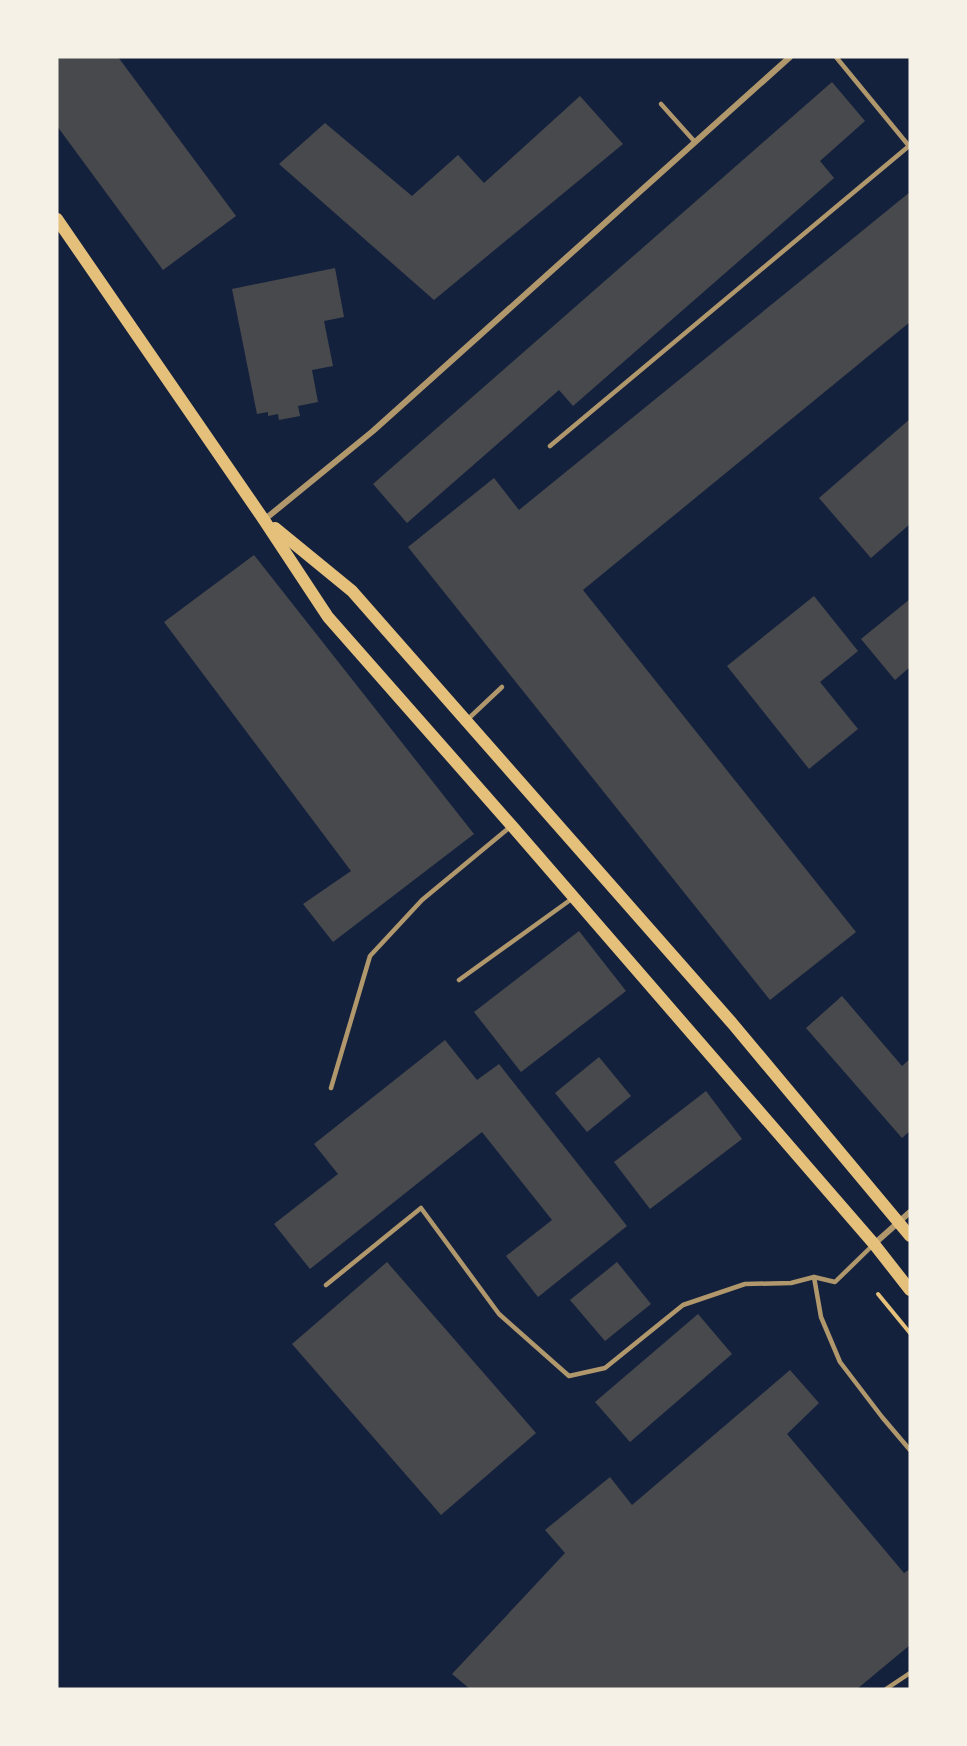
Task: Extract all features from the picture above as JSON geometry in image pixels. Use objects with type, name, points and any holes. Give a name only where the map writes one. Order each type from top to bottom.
[{"type":"main road","points":[[57,219],[328,617],[874,1244],[910,1290]]},
{"type":"main road","points":[[264,520],[352,591],[732,1023],[910,1236]]},
{"type":"street","points":[[264,520],[373,431],[790,57]]},
{"type":"street","points":[[874,1244],[910,1212]]},
{"type":"lane","points":[[550,446],[909,146],[836,57]]},
{"type":"lane","points":[[661,104],[695,142]]},
{"type":"lane","points":[[466,721],[502,687]]},
{"type":"lane","points":[[331,1088],[370,956],[422,900],[512,826]]},
{"type":"lane","points":[[459,980],[573,898]]},
{"type":"lane","points":[[326,1285],[421,1208],[499,1314],[568,1376],[605,1368],[683,1305],[745,1284],[791,1283],[814,1277],[835,1282],[874,1244]]},
{"type":"lane","points":[[814,1277],[821,1317],[840,1362],[910,1450]]},
{"type":"lane","points":[[886,1689],[910,1673]]},
{"type":"path","points":[[878,1294],[910,1333]]},
{"type":"building","points":[[57,57],[118,57],[236,216],[163,270],[57,126]]},
{"type":"building","points":[[832,82],[865,121],[820,161],[834,178],[573,406],[559,390],[407,523],[373,484]]},
{"type":"building","points":[[580,96],[623,144],[434,300],[279,164],[325,123],[412,196],[458,155],[484,183]]},
{"type":"building","points":[[910,192],[910,322],[583,590],[856,932],[770,1000],[408,547],[494,478],[519,510]]},
{"type":"building","points":[[335,268],[344,317],[324,321],[333,366],[312,370],[318,402],[298,406],[300,416],[279,420],[278,414],[268,416],[268,412],[257,414],[232,289]]},
{"type":"building","points":[[910,419],[910,524],[871,558],[819,498]]},
{"type":"building","points":[[254,555],[474,834],[333,942],[303,904],[351,871],[164,622]]},
{"type":"building","points":[[814,596],[858,651],[820,682],[858,729],[809,769],[727,666]]},
{"type":"building","points":[[910,599],[910,667],[895,680],[861,639]]},
{"type":"building","points":[[579,931],[626,991],[521,1072],[474,1012]]},
{"type":"building","points":[[842,996],[902,1066],[910,1059],[910,1131],[902,1138],[806,1028]]},
{"type":"building","points":[[445,1040],[477,1080],[499,1064],[627,1226],[538,1297],[506,1256],[552,1220],[482,1132],[310,1269],[274,1224],[338,1174],[314,1144]]},
{"type":"building","points":[[599,1057],[631,1096],[587,1132],[555,1093]]},
{"type":"building","points":[[706,1091],[742,1139],[650,1209],[614,1162]]},
{"type":"building","points":[[387,1262],[536,1433],[441,1515],[292,1344]]},
{"type":"building","points":[[617,1262],[651,1304],[605,1341],[570,1300]]},
{"type":"building","points":[[698,1314],[732,1354],[630,1442],[595,1402]]},
{"type":"building","points":[[790,1370],[819,1403],[787,1434],[904,1573],[910,1569],[910,1645],[857,1689],[470,1689],[452,1674],[565,1553],[545,1530],[610,1477],[632,1505]]}]
